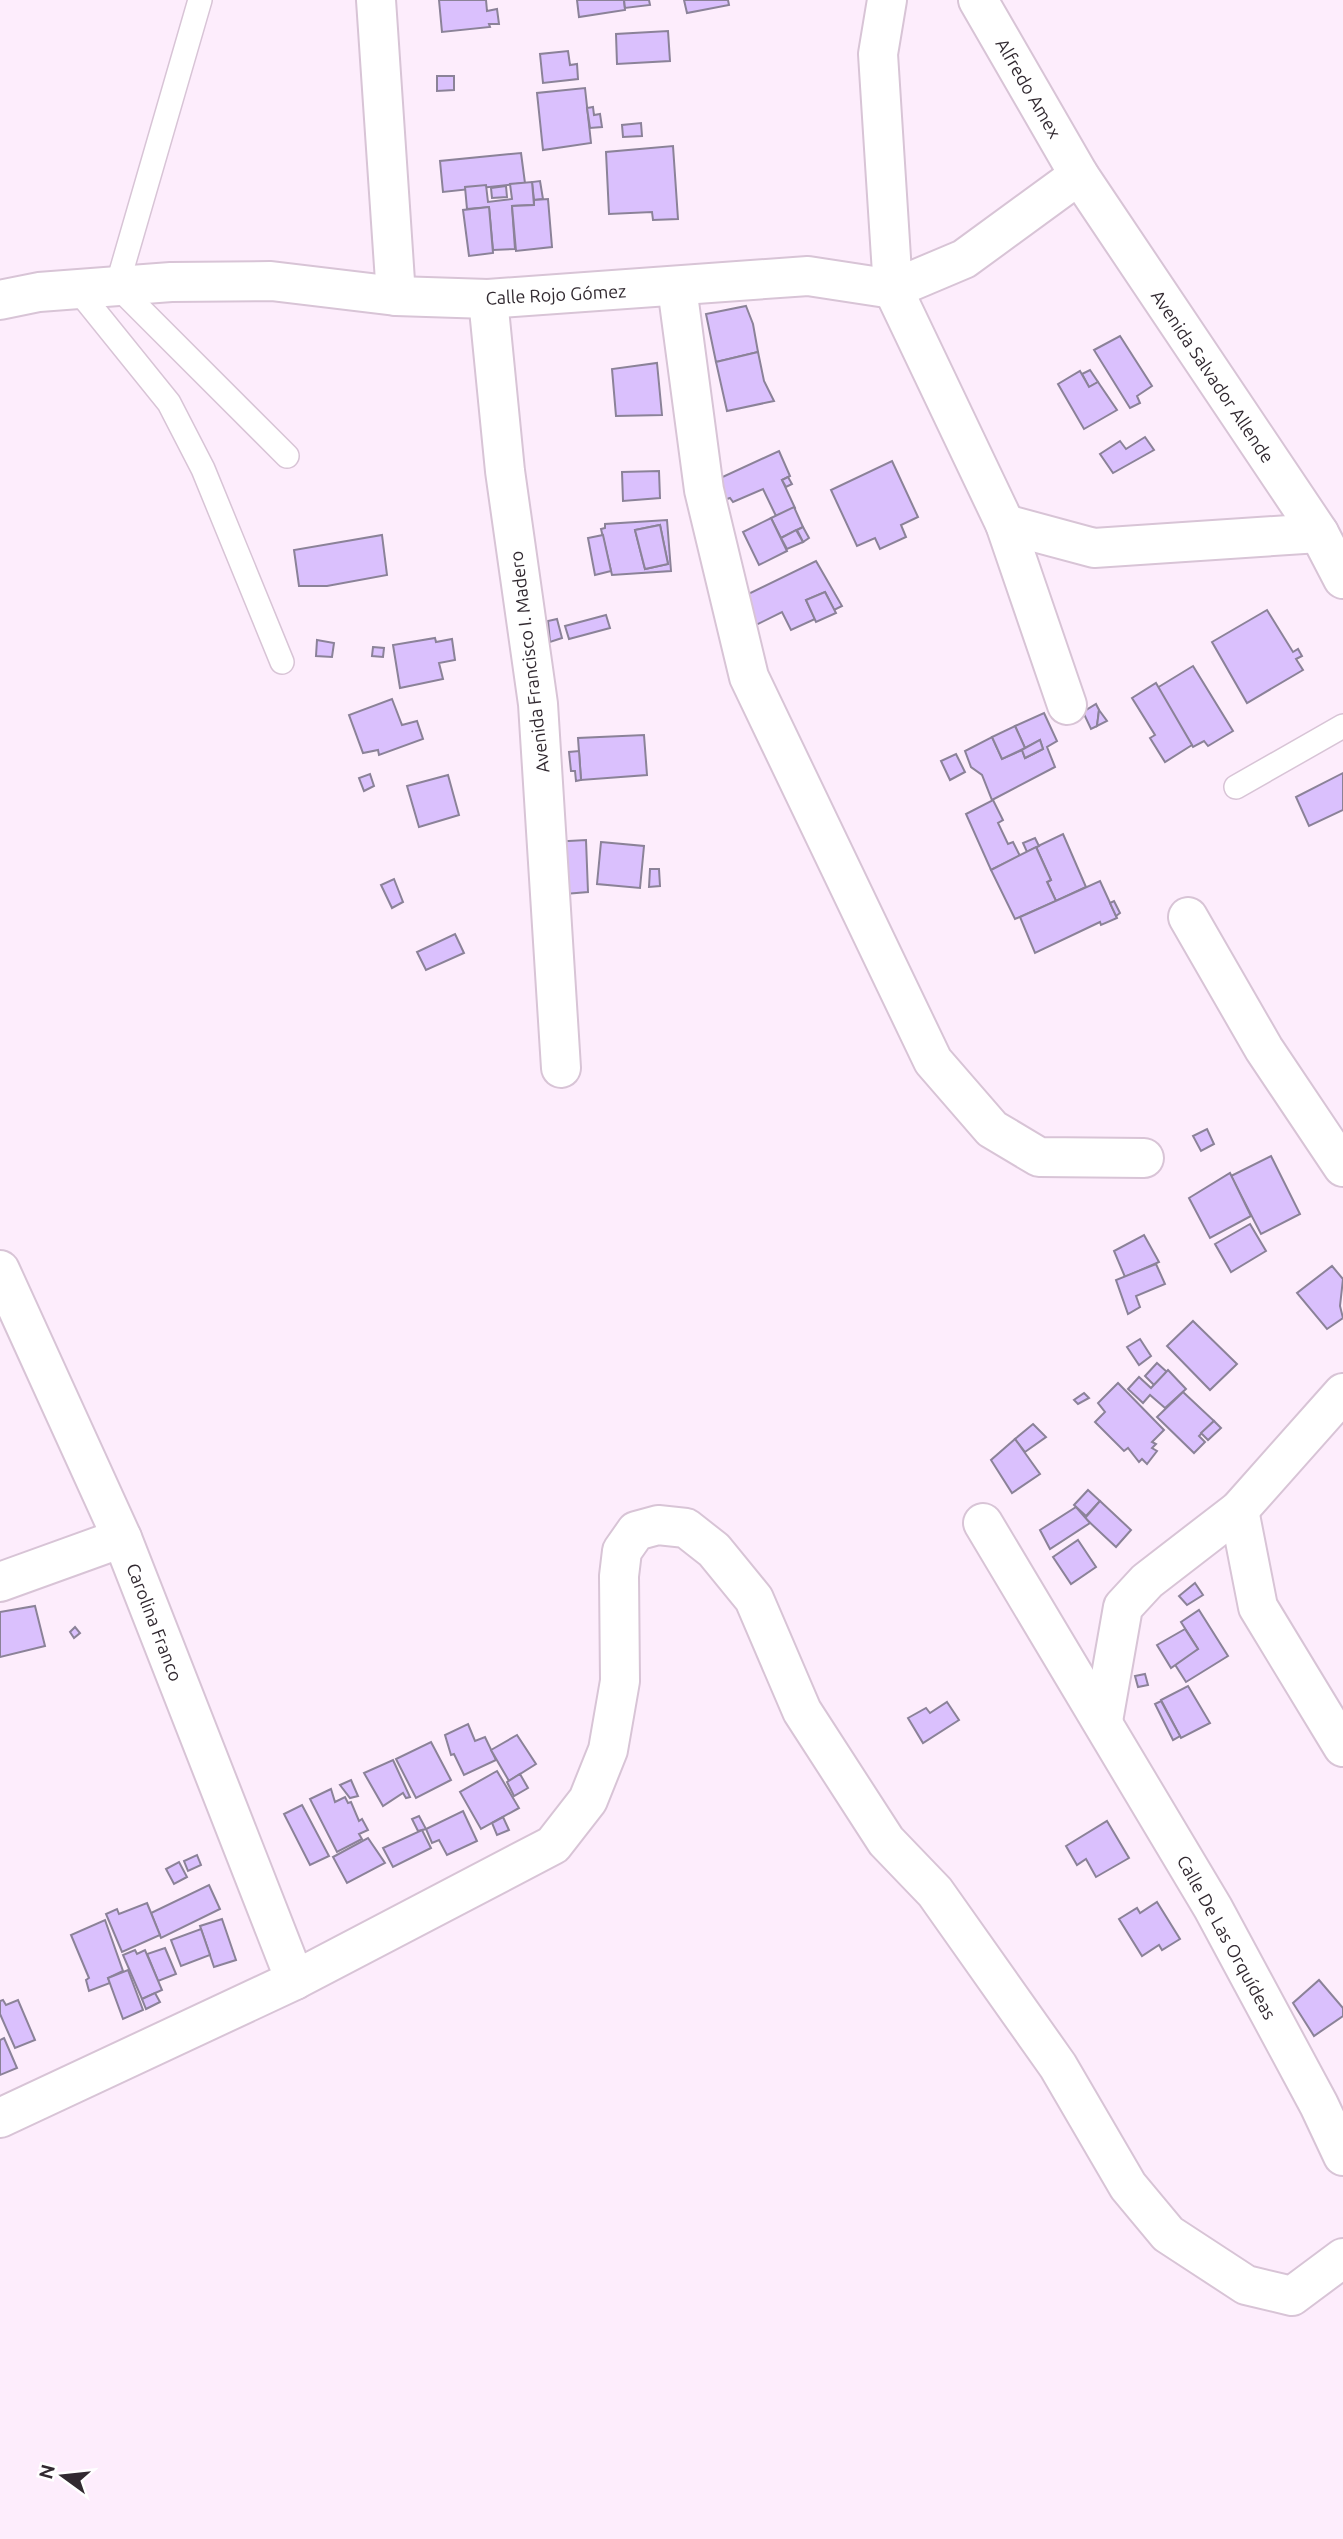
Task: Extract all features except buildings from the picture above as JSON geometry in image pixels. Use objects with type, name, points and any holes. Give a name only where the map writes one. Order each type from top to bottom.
[{"type":"street","points":[[376,0],[396,296]]},
{"type":"street","points":[[887,0],[878,54],[893,289],[1005,524],[1067,705]]},
{"type":"street","name":"Alfredo Amex","points":[[978,0],[1079,175]]},
{"type":"street","points":[[893,289],[964,259],[1079,175]]},
{"type":"street","name":"Avenida Salvador Allende","points":[[1079,175],[1319,533],[1343,579]]},
{"type":"street","name":"Calle Rojo Gómez","points":[[0,300],[38,292],[117,286],[271,281],[396,296],[488,299],[808,276],[893,289]]},
{"type":"street","points":[[677,287],[704,490],[749,677],[933,1060],[992,1129],[1039,1157],[1144,1158]]},
{"type":"street","name":"Avenida Francisco I. Madero","points":[[488,299],[505,471],[538,704],[561,1068]]},
{"type":"street","points":[[1005,524],[1094,548],[1319,533]]},
{"type":"street","points":[[1188,917],[1264,1049],[1343,1167]]},
{"type":"street","name":"Carolina Franco","points":[[0,1270],[9,1312],[122,1538],[295,1980]]},
{"type":"street","points":[[1103,1721],[1123,1607],[1147,1581],[1239,1510],[1343,1393]]},
{"type":"street","points":[[1239,1510],[1258,1607],[1343,1747]]},
{"type":"street","name":"Calle De Las Orquídeas","points":[[983,1522],[1213,1908],[1319,2105],[1343,2156]]},
{"type":"street","points":[[0,2118],[295,1980],[553,1845],[588,1800],[608,1750],[620,1681],[619,1576],[622,1551],[636,1531],[659,1525],[686,1528],[714,1550],[754,1599],[802,1711],[886,1841],[935,1892],[1058,2066],[1128,2186],[1168,2234],[1246,2285],[1292,2296],[1343,2258]]},
{"type":"street","points":[[0,1582],[122,1538]]},
{"type":"lane","points":[[200,0],[117,286],[287,456]]},
{"type":"lane","points":[[77,289],[169,403],[203,469],[282,662]]},
{"type":"lane","points":[[1236,787],[1343,726]]}]
